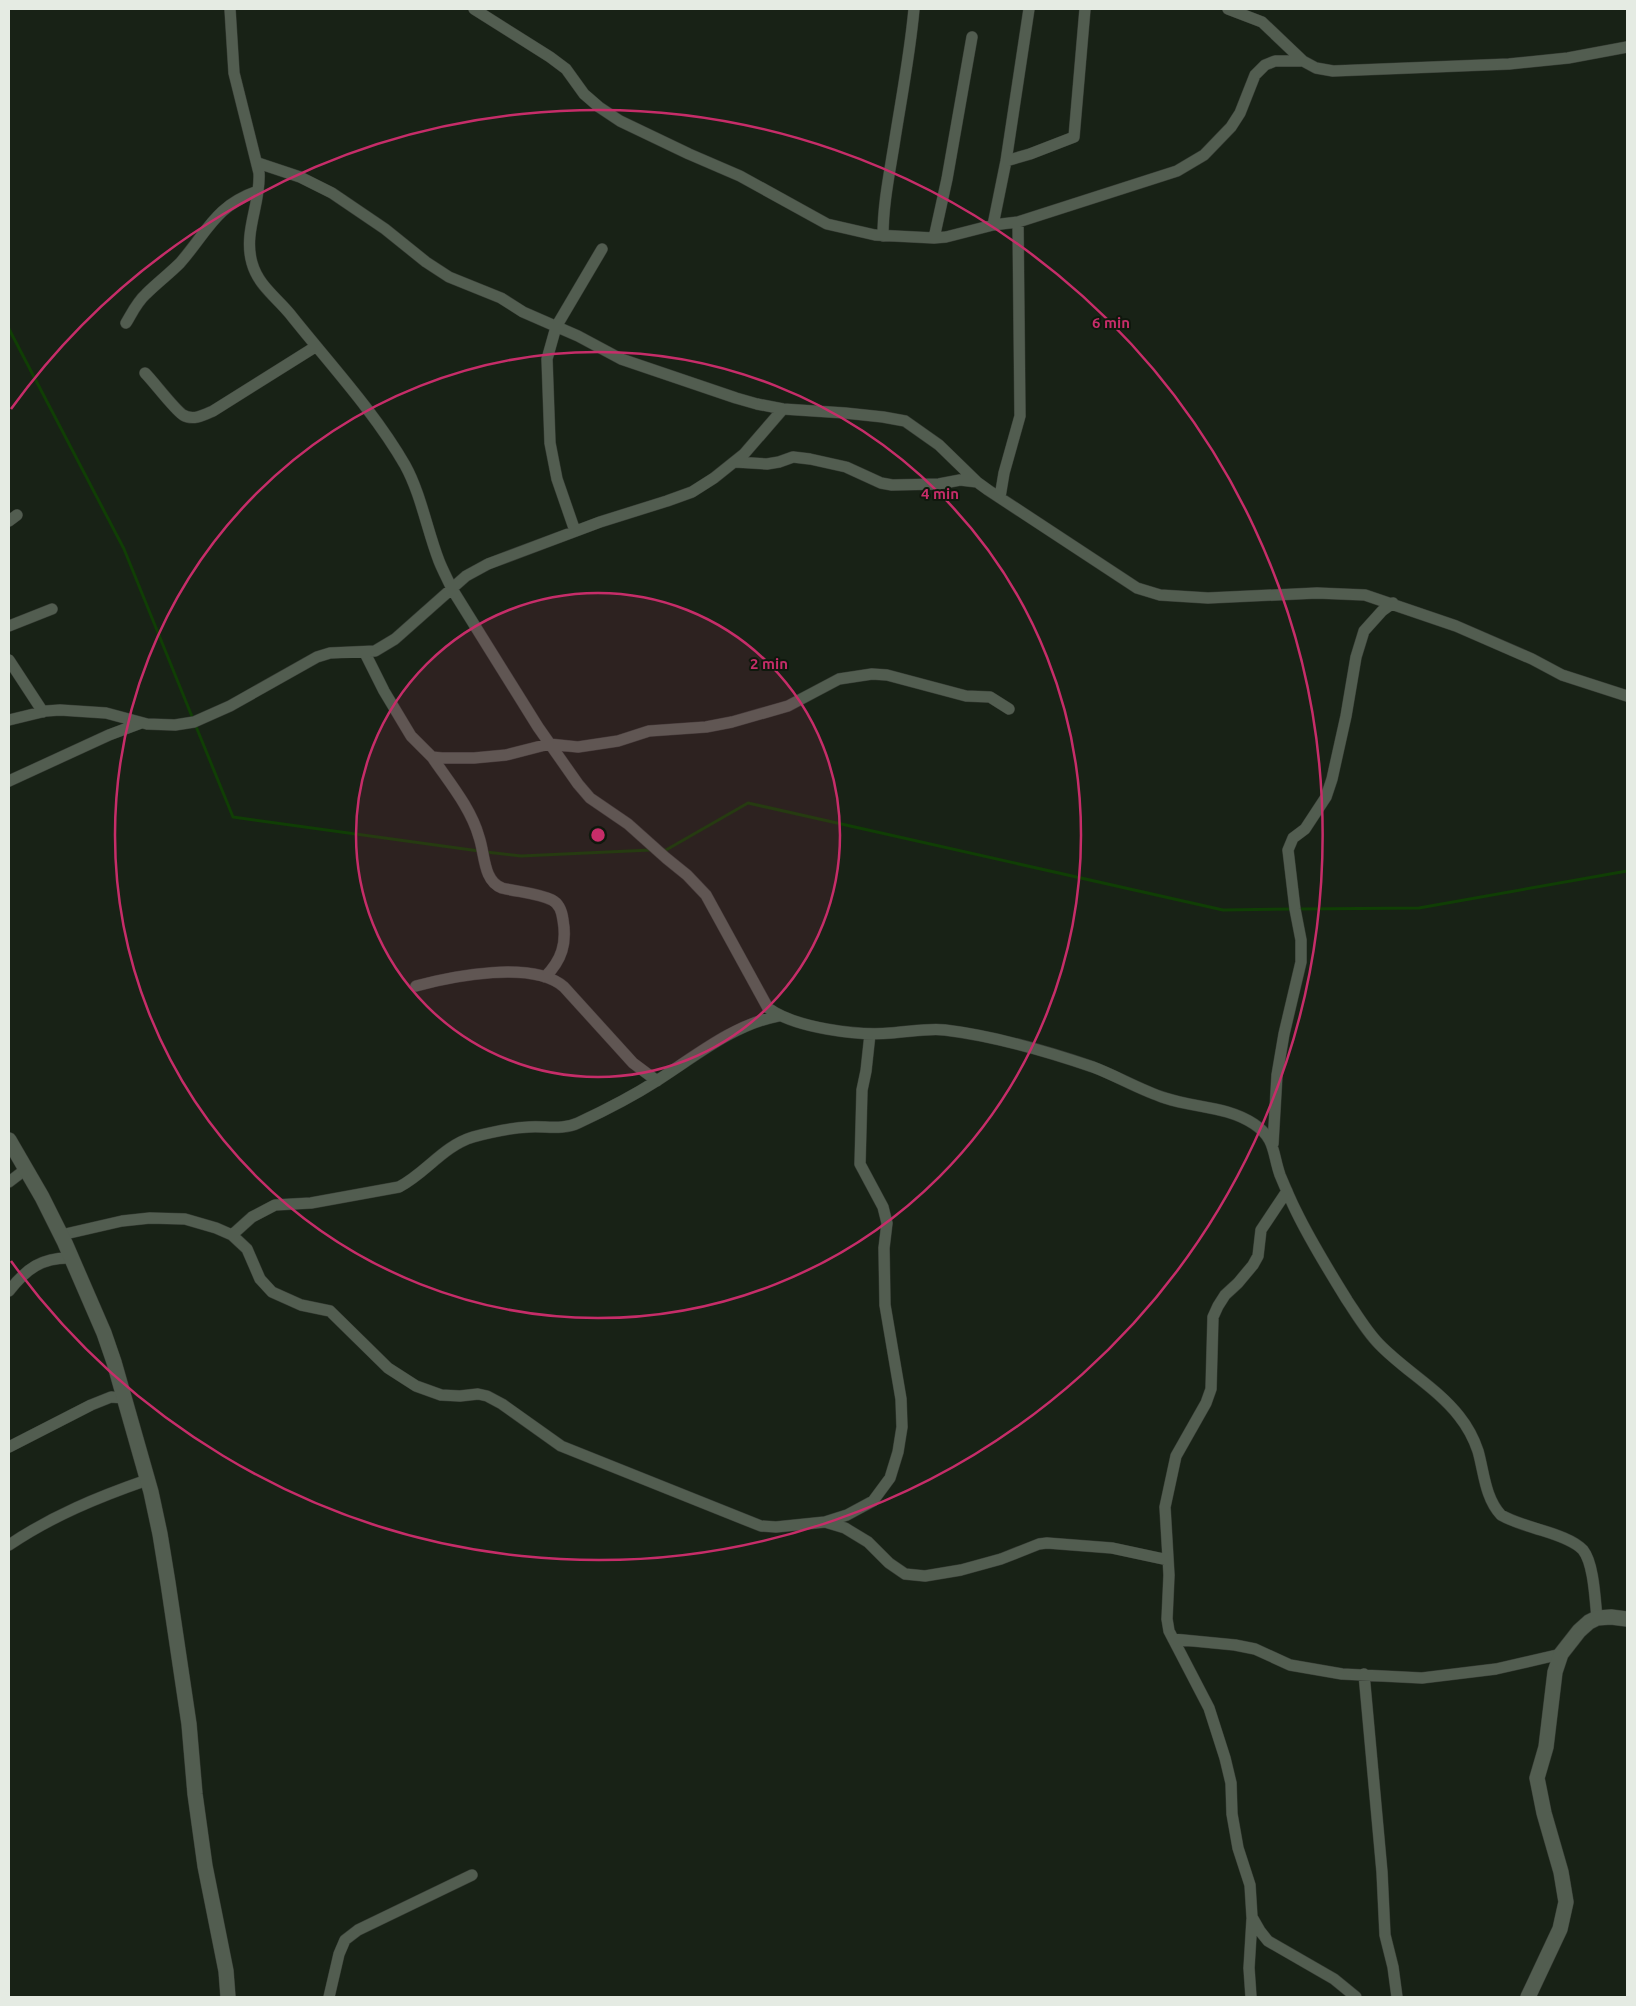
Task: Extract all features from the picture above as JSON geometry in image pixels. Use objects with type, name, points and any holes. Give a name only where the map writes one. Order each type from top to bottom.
[{"type":"street","points":[[230,9],[234,73],[258,163],[260,181],[249,245],[252,265],[264,286],[289,312],[334,368],[380,428],[405,466],[439,562],[452,589],[550,744],[590,798],[643,837],[687,875],[706,895],[768,1008],[778,1016],[857,1034],[942,1029],[1001,1041],[1094,1068],[1169,1100],[1233,1113],[1265,1132],[1273,1144]]},
{"type":"street","points":[[474,9],[566,69],[584,94],[599,108],[620,121],[740,176],[828,224],[883,236],[946,237],[993,225],[1018,222],[1177,171],[1204,155],[1232,127],[1240,113],[1255,75],[1265,65],[1275,61],[1303,61]]},
{"type":"street","points":[[883,236],[883,214],[888,177],[914,9]]},
{"type":"street","points":[[993,225],[1006,161],[1029,9]]},
{"type":"street","points":[[1006,161],[1074,137],[1085,9]]},
{"type":"street","points":[[1228,9],[1262,22],[1303,61],[1316,68],[1333,71],[1509,64],[1543,61],[1627,47]]},
{"type":"street","points":[[934,238],[947,179],[972,37]]},
{"type":"street","points":[[258,163],[300,177],[332,193],[386,229],[426,262],[449,277],[501,298],[523,312],[648,369],[736,398],[783,409],[883,417],[905,422],[939,445],[977,482],[1137,588],[1160,595],[1208,598],[1316,593],[1365,595],[1456,626],[1532,659],[1562,675],[1627,696]]},
{"type":"street","points":[[126,323],[144,295],[180,263],[224,208],[235,200],[258,191]]},
{"type":"street","points":[[1000,497],[1004,473],[1018,424],[1020,406],[1018,222]]},
{"type":"street","points":[[575,532],[558,479],[550,443],[547,359],[556,327],[602,249]]},
{"type":"street","points":[[145,373],[183,415],[192,418],[201,417],[315,346]]},
{"type":"street","points":[[9,720],[60,710],[91,711],[141,723],[175,725],[194,722],[230,706],[317,657],[330,653],[365,653],[376,651],[395,639],[473,571],[575,532],[692,492],[735,462],[783,409]]},
{"type":"street","points":[[735,462],[767,464],[793,457],[810,458],[846,467],[881,483],[892,485],[939,484],[960,480],[977,482]]},
{"type":"street","points":[[1393,604],[1382,611],[1364,632],[1356,657],[1346,716],[1332,779],[1326,797],[1305,829],[1293,838],[1288,850],[1295,909],[1301,940],[1301,962],[1284,1034],[1277,1075],[1273,1144],[1280,1173],[1287,1191],[1311,1240],[1355,1312],[1377,1343],[1445,1401],[1460,1417],[1478,1450],[1486,1485],[1496,1509],[1507,1518],[1550,1533],[1583,1550],[1587,1557],[1593,1580],[1597,1618]]},
{"type":"street","points":[[9,626],[52,609]]},
{"type":"street","points":[[365,653],[406,728],[432,757],[470,816],[480,839],[481,851],[492,881],[502,888],[552,900],[561,910],[565,933],[564,948],[551,971],[545,977]]},
{"type":"street","points":[[9,660],[43,712]]},
{"type":"street","points":[[432,757],[474,758],[506,755],[550,744],[578,746],[618,741],[649,731],[706,727],[732,722],[788,706],[839,679],[872,674],[887,675],[966,696],[990,697],[1010,709]]},
{"type":"street","points":[[9,781],[109,735],[141,723]]},
{"type":"street","points":[[416,986],[478,973],[512,973],[545,977],[557,981],[633,1062],[657,1081]]},
{"type":"street","points":[[232,1235],[252,1217],[270,1207],[285,1204],[311,1204],[399,1187],[408,1182],[456,1143],[475,1136],[527,1127],[571,1126],[633,1096],[720,1039],[748,1024],[778,1016]]},
{"type":"street","points":[[61,1235],[122,1221],[171,1218],[199,1222],[232,1235],[247,1249],[260,1279],[272,1292],[301,1305],[330,1311],[388,1368],[416,1386],[441,1395],[460,1396],[478,1394],[487,1396],[502,1404],[561,1446],[761,1526],[776,1527],[825,1522],[847,1515],[873,1501],[890,1478],[898,1452],[902,1427],[901,1399],[885,1305],[884,1248],[887,1223],[883,1208],[860,1164],[862,1090],[870,1034]]},
{"type":"street","points":[[9,1140],[61,1235],[104,1333],[147,1480],[160,1534],[189,1724],[195,1794],[205,1866],[226,1971],[228,1997]]},
{"type":"street","points":[[9,1182],[26,1169]]},
{"type":"street","points":[[1251,1997],[1249,1968],[1252,1918],[1250,1885],[1238,1848],[1232,1814],[1231,1783],[1225,1758],[1209,1708],[1169,1631],[1167,1619],[1168,1560],[1165,1516],[1176,1456],[1206,1403],[1211,1389],[1213,1317],[1225,1295],[1253,1265],[1258,1256],[1262,1230],[1287,1191]]},
{"type":"street","points":[[9,1291],[23,1274],[36,1265],[58,1257],[71,1258]]},
{"type":"street","points":[[9,1447],[91,1405],[111,1398],[124,1398]]},
{"type":"street","points":[[9,1544],[30,1530],[97,1497],[147,1480]]},
{"type":"street","points":[[825,1522],[845,1528],[868,1542],[889,1563],[905,1574],[925,1576],[961,1570],[1047,1543],[1112,1548],[1168,1560]]},
{"type":"street","points":[[1528,1997],[1560,1929],[1566,1902],[1561,1872],[1544,1814],[1536,1778],[1546,1747],[1555,1672],[1560,1654],[1578,1630],[1597,1618],[1627,1619]]},
{"type":"street","points":[[1173,1639],[1236,1645],[1255,1649],[1290,1665],[1342,1674],[1422,1678],[1496,1669],[1560,1654]]},
{"type":"street","points":[[1364,1674],[1382,1872],[1385,1934],[1395,1974],[1397,1997]]},
{"type":"street","points":[[329,1997],[339,1954],[346,1940],[358,1930],[472,1875]]},
{"type":"street","points":[[1252,1918],[1268,1941],[1334,1979],[1356,1997]]},
{"type":"waterway","points":[[9,329],[124,549],[193,719]]},
{"type":"waterway","points":[[195,724],[233,817],[479,851]]},
{"type":"waterway","points":[[663,850],[748,803],[1223,910],[1292,909]]},
{"type":"waterway","points":[[486,852],[521,856],[651,850]]},
{"type":"waterway","points":[[1299,909],[1419,908],[1627,871]]}]
